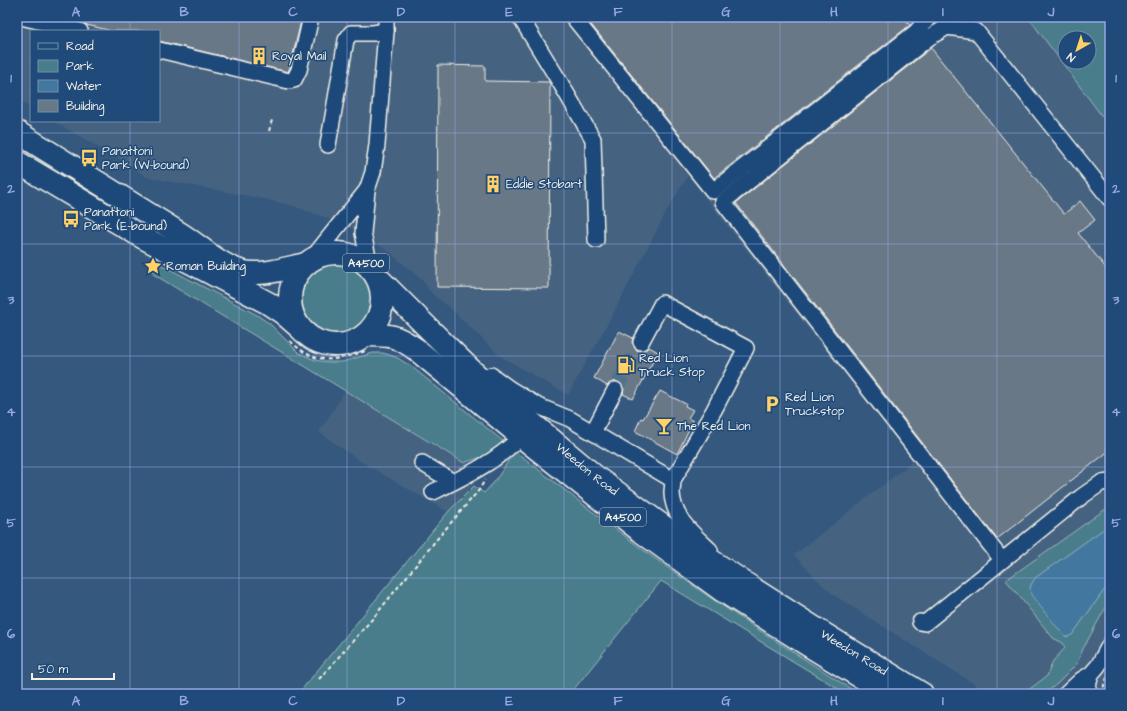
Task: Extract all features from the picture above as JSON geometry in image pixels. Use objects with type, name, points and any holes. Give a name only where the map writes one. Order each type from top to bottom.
[{"type":"highway","name":"A4500","points":[[17,132],[182,235],[223,263],[240,270],[250,272],[281,270],[308,262],[323,254],[340,253],[354,256],[365,262],[374,272],[382,291],[382,307],[368,343],[356,341],[345,345],[328,345],[307,335],[293,332]]},
{"type":"highway","name":"A4500","points":[[17,162],[144,238],[268,303],[283,313],[293,332]]},
{"type":"highway","name":"A4500","points":[[293,332],[290,295],[294,279],[308,262]]},
{"type":"highway","name":"Weedon Road","points":[[374,272],[436,336],[490,386],[597,478],[691,547],[755,590],[922,694]]},
{"type":"highway","name":"Weedon Road","points":[[368,343],[385,335],[404,340],[520,436],[638,529],[723,591],[889,694]]},
{"type":"street","points":[[21,17],[76,30]]},
{"type":"street","points":[[160,50],[289,81],[294,80],[299,70],[311,17]]},
{"type":"street","points":[[520,17],[561,84],[592,139],[596,240]]},
{"type":"street","points":[[573,17],[713,191],[916,32],[929,17]]},
{"type":"street","points":[[328,144],[346,40],[351,33],[373,33],[386,24]]},
{"type":"street","points":[[374,272],[363,233],[367,190],[373,172],[377,145],[386,24]]},
{"type":"street","points":[[1002,560],[723,202],[930,37],[947,27],[976,30],[1110,199]]},
{"type":"street","points":[[308,262],[367,190]]},
{"type":"street","points":[[641,342],[662,303],[746,348],[714,410],[673,480],[672,493],[674,507],[681,521],[696,537],[755,590]]},
{"type":"street","points":[[436,336],[510,389],[538,406],[570,419],[673,480]]},
{"type":"street","points":[[592,432],[615,390]]},
{"type":"street","points":[[434,492],[475,472],[513,444],[520,436]]},
{"type":"street","points":[[422,463],[453,482]]},
{"type":"street","points":[[920,622],[925,623],[1081,497],[1101,483],[1110,482]]},
{"type":"street","points":[[1066,694],[1081,680],[1091,674],[1098,666],[1110,644]]},
{"type":"street","points":[[1086,694],[1091,674]]},
{"type":"path","points":[[269,131],[272,120]]},
{"type":"path","points":[[293,332],[300,350],[313,356],[329,360],[342,359],[368,343]]},
{"type":"path","points":[[319,679],[374,617],[479,490],[485,480]]},
{"type":"path","points":[[1101,694],[1110,672]]},
{"type":"shaded area","points":[[17,17],[1028,17],[1057,56],[1057,70],[1068,70],[1110,127],[1110,694],[1046,694],[1039,690],[985,691],[835,596],[821,584],[794,555],[913,461],[688,176],[668,209],[613,314],[568,395],[500,356],[450,308],[433,295],[422,280],[388,251],[355,230],[293,206],[264,199],[146,177],[131,166],[55,122],[160,122],[160,30],[30,30],[30,107],[17,100]]},
{"type":"shaded area","points":[[345,391],[483,475],[448,512],[358,460],[319,432]]},
{"type":"green space","points":[[1028,17],[1110,17],[1110,127],[1068,70],[1097,70],[1097,30],[1057,30],[1057,56]]},
{"type":"green space","points":[[156,262],[257,315],[270,324],[299,353],[315,360],[342,362],[373,353],[383,353],[396,357],[412,367],[504,442],[500,447],[490,453],[464,463],[153,274]]},
{"type":"green space","points":[[337,263],[350,266],[362,273],[369,285],[372,298],[369,311],[362,323],[350,330],[337,333],[324,330],[312,323],[305,311],[302,298],[305,285],[312,273],[324,266]]},
{"type":"green space","points":[[515,451],[662,564],[705,594],[859,694],[847,694],[661,581],[570,694],[298,694],[448,512],[474,486],[484,493],[495,481]]},
{"type":"green space","points":[[1110,506],[1110,527],[1105,528],[1035,578],[1030,587],[1072,635],[1110,582],[1110,602],[1083,649],[1076,665],[1057,684],[1044,694],[1023,694],[1047,676],[1053,661],[1065,648],[1063,643],[1053,638],[1006,580]]},
{"type":"water","points":[[1110,527],[1110,582],[1072,635],[1066,637],[1031,595],[1030,587],[1035,578],[1105,528]]},
{"type":"building","name":"Royal Mail","points":[[68,17],[302,17],[288,72],[160,41],[160,30],[108,30],[67,19]]},
{"type":"building","points":[[585,17],[903,17],[910,25],[714,178]]},
{"type":"building","points":[[931,48],[1064,214],[1080,201],[1095,220],[1078,233],[1110,273],[1110,450],[997,539],[736,203]]},
{"type":"building","name":"Eddie Stobart","points":[[438,65],[485,66],[485,81],[549,82],[550,84],[549,288],[437,287]]},
{"type":"building","name":"Red Lion Truck Stop","points":[[619,331],[633,338],[633,346],[636,350],[642,351],[649,347],[658,352],[633,399],[623,394],[624,389],[620,382],[614,381],[607,386],[594,378]]},
{"type":"building","name":"The Red Lion","points":[[660,391],[686,404],[685,406],[693,410],[688,418],[693,421],[677,454],[635,431],[641,418],[643,419]]},
{"type":"tunnel","points":[[615,390],[641,342]]},
{"type":"place","name":"Royal Mail","points":[[259,56]]},
{"type":"place","name":"Panattoni Park (W-bound)","points":[[89,158]]},
{"type":"place","name":"Eddie Stobart","points":[[493,184]]},
{"type":"place","name":"Panattoni Park (E-bound)","points":[[71,219]]},
{"type":"place","name":"Roman Building","points":[[153,266]]},
{"type":"place","name":"Red Lion Truck Stop","points":[[626,365]]},
{"type":"place","name":"Red Lion Truckstop","points":[[772,404]]},
{"type":"place","name":"The Red Lion","points":[[664,426]]}]
